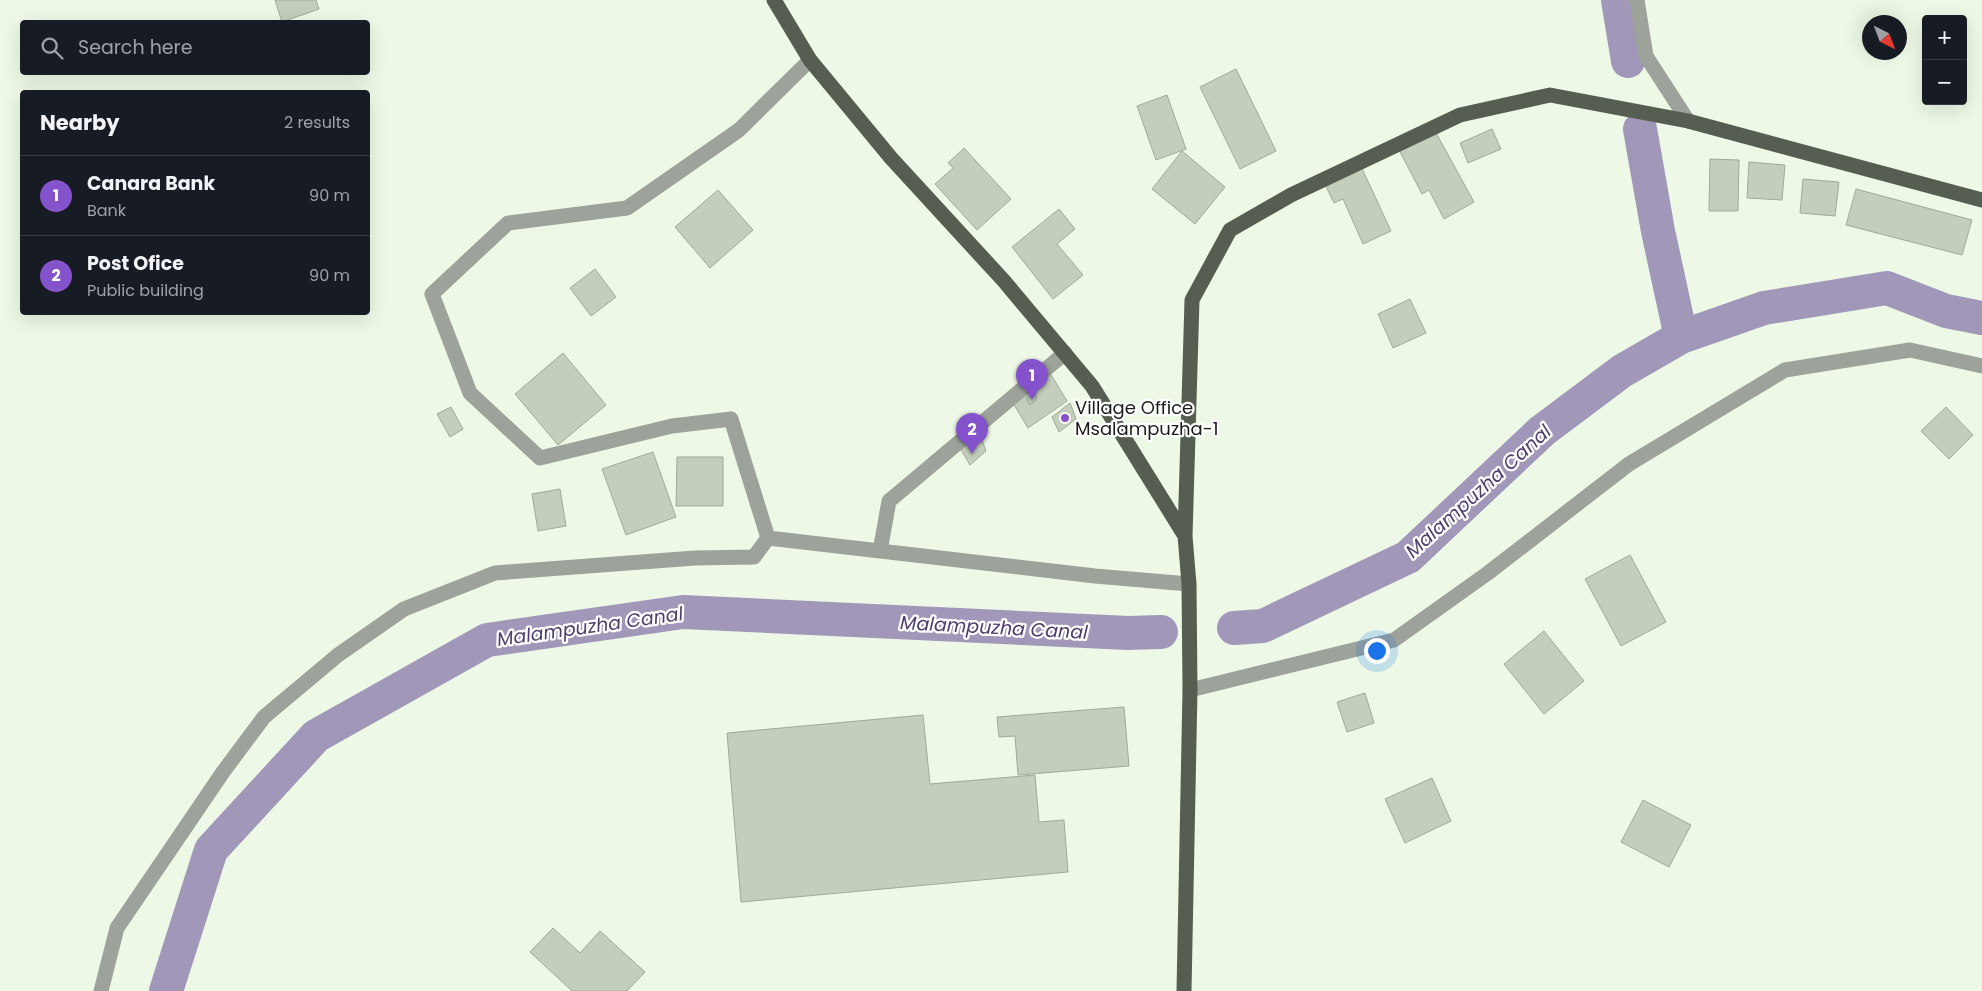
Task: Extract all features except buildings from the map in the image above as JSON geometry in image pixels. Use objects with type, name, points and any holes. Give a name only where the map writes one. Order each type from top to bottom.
[{"type":"main road","points":[[774,0],[810,60],[891,158],[1004,281],[1092,386],[1185,536]]},
{"type":"main road","points":[[1184,991],[1190,690],[1189,584],[1185,536],[1192,300],[1230,230],[1291,195],[1460,115],[1550,95],[1688,121],[1982,200]]},
{"type":"street","points":[[1636,0],[1646,56],[1688,121]]},
{"type":"street","points":[[768,538],[731,419],[672,426],[540,458],[470,393],[432,294],[508,223],[627,208],[739,130],[810,60]]},
{"type":"street","points":[[1190,690],[1394,640],[1488,573],[1629,464],[1786,370],[1910,350],[1982,366]]},
{"type":"street","points":[[880,551],[889,501],[1065,353]]},
{"type":"street","points":[[768,538],[1095,576],[1189,584]]},
{"type":"street","points":[[101,991],[117,928],[223,772],[264,717],[338,655],[404,609],[495,573],[685,559],[754,557],[768,538]]},
{"type":"waterway","name":"Malampuzha Canal","points":[[1618,0],[1628,61]]},
{"type":"waterway","name":"Malampuzha Canal","points":[[1640,129],[1658,231],[1681,337]]},
{"type":"waterway","name":"Malampuzha Canal","points":[[1234,628],[1263,626],[1408,557],[1542,431],[1622,371],[1681,337],[1764,308],[1887,288],[1946,311],[1982,318]]},
{"type":"waterway","name":"Malampuzha Canal","points":[[166,991],[211,850],[316,736],[487,640],[683,612],[1128,633],[1161,632]]},
{"type":"place","name":"Canara Bank","points":[[1032,400]]},
{"type":"place","name":"Village Office Msalampuzha-1","points":[[1065,418]]},
{"type":"place","name":"Post Ofice","points":[[972,454]]}]
